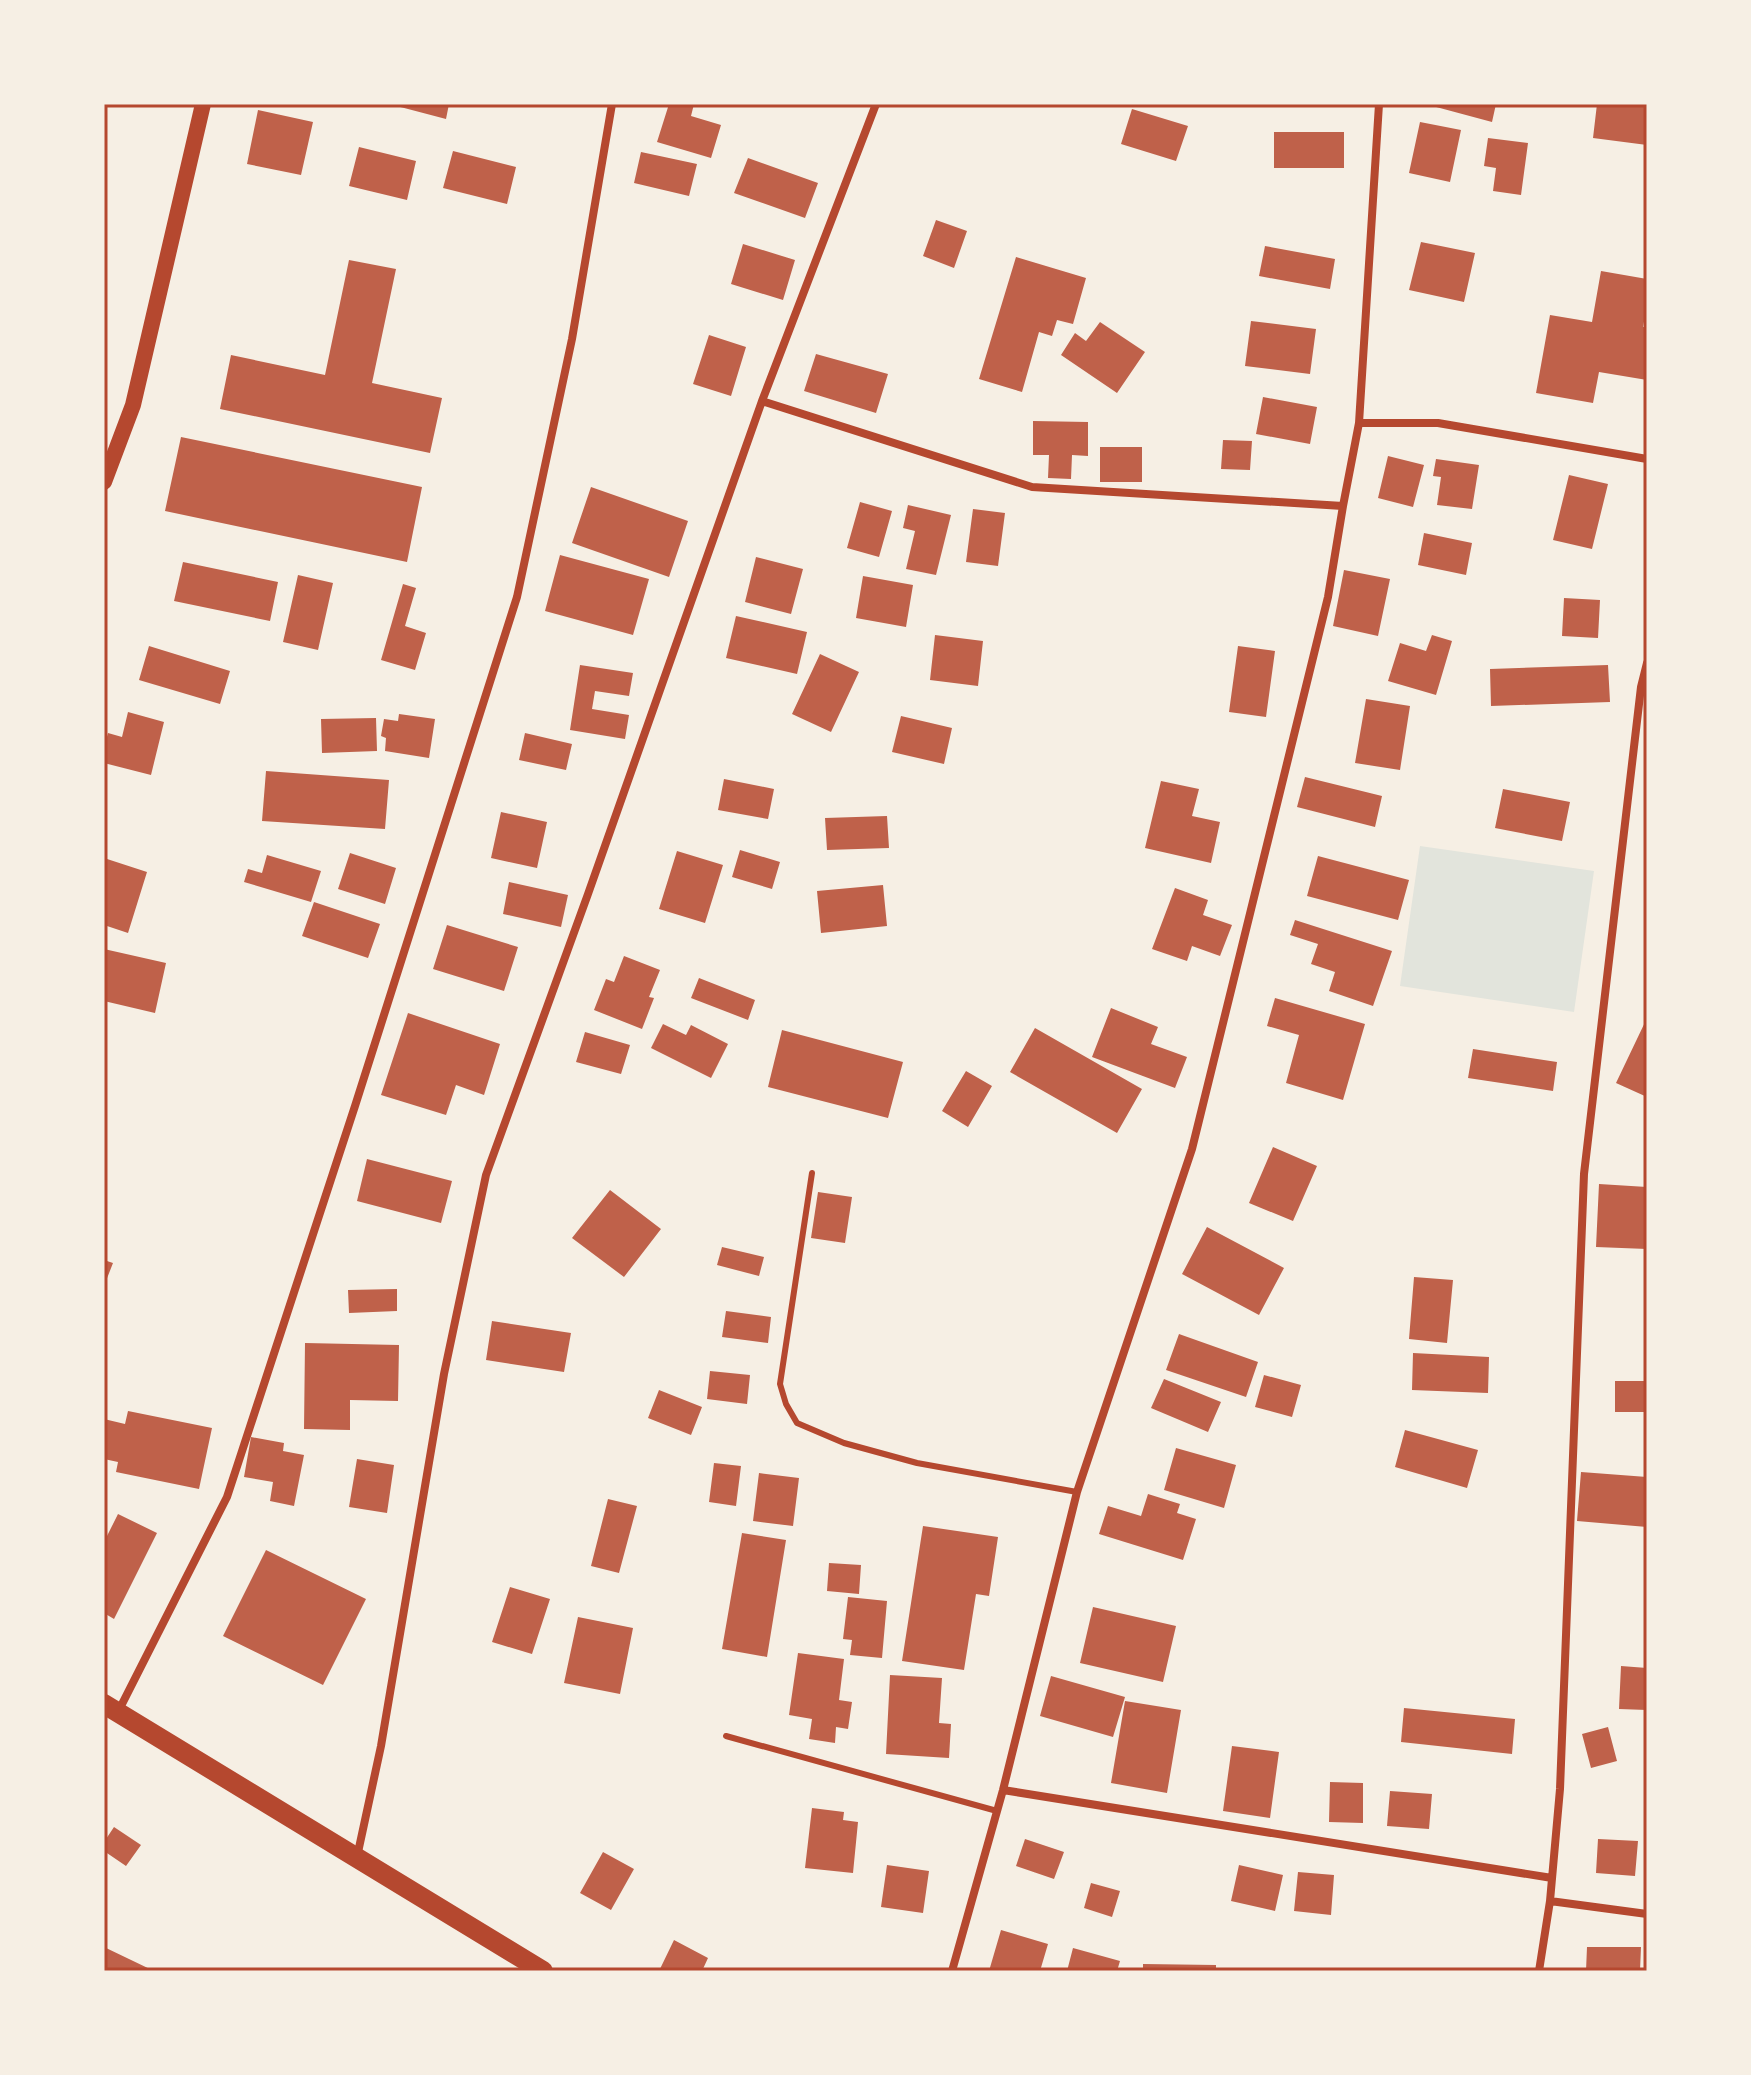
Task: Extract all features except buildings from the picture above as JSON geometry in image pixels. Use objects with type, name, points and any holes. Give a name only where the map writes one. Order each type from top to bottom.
[{"type":"main road","points":[[104,482],[133,405],[203,104]]},
{"type":"main road","points":[[111,1708],[543,1971]]},
{"type":"street","points":[[111,1708],[227,1497],[351,1122],[512,612],[572,339],[612,104]]},
{"type":"street","points":[[357,1858],[381,1746],[444,1374],[486,1175],[762,401],[876,104]]},
{"type":"street","points":[[952,1971],[1003,1790],[1077,1492],[1192,1149],[1328,597],[1359,423],[1379,104]]},
{"type":"street","points":[[762,401],[1032,487],[1343,506]]},
{"type":"street","points":[[1359,423],[1438,423],[1647,459]]},
{"type":"street","points":[[1539,1971],[1550,1901],[1560,1789],[1584,1174],[1639,703],[1647,663]]},
{"type":"street","points":[[1003,1790],[1552,1878]]},
{"type":"street","points":[[1550,1901],[1647,1914]]},
{"type":"lane","points":[[812,1173],[780,1384],[786,1404],[797,1423],[844,1443],[917,1463],[1077,1492]]},
{"type":"lane","points":[[726,1736],[997,1811]]},
{"type":"shaded area","points":[[1420,846],[1594,871],[1574,1012],[1400,986]]}]
